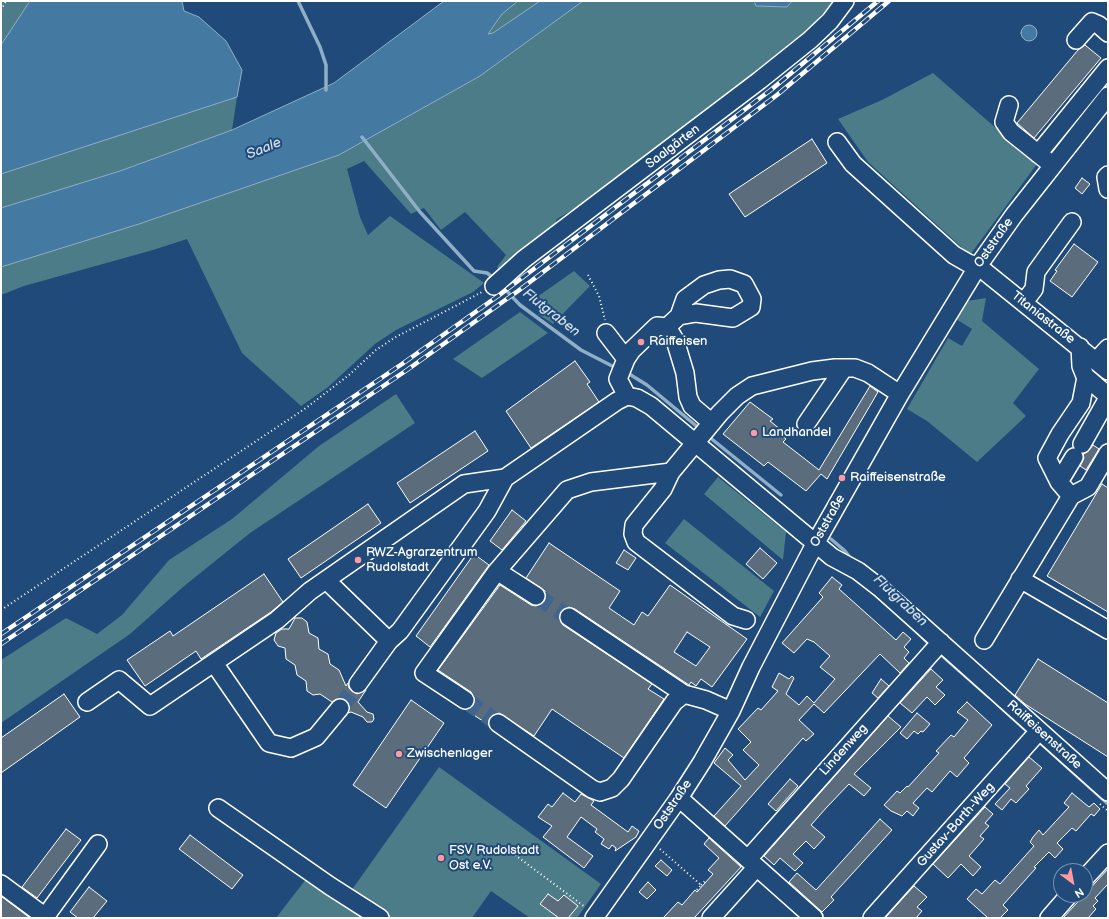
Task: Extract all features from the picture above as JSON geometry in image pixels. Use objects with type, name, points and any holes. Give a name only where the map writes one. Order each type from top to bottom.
[{"type":"street","name":"Saalgärten","points":[[498,282],[531,254],[760,80],[810,40],[830,21],[845,1]]},
{"type":"street","points":[[1076,40],[1092,22],[1099,25],[1108,33]]},
{"type":"street","points":[[1038,154],[1108,68]]},
{"type":"street","name":"Oststraße","points":[[597,917],[702,762],[731,710],[751,667],[815,544],[900,394],[978,266],[1014,215],[1108,96]]},
{"type":"street","points":[[1009,105],[1004,122],[1010,132],[1053,165]]},
{"type":"street","name":"Titaniastraße","points":[[837,142],[853,164],[954,255],[968,263],[978,266],[1102,366]]},
{"type":"street","points":[[1108,175],[1106,177],[1108,189]]},
{"type":"street","points":[[1024,302],[1034,289],[1036,272],[1072,222]]},
{"type":"street","points":[[358,684],[389,641],[400,631],[486,511],[505,478],[604,410],[627,396],[622,389],[618,378],[632,350],[657,326],[673,321],[675,340],[685,372],[688,397],[705,433]]},
{"type":"street","points":[[606,333],[623,367]]},
{"type":"street","points":[[1058,482],[1108,397],[1086,377],[1081,366],[1080,347]]},
{"type":"street","points":[[1102,366],[1108,348]]},
{"type":"street","points":[[746,620],[733,616],[636,542],[633,534],[634,525],[663,489],[671,472],[732,401],[752,386],[812,371],[844,368],[862,370],[900,394]]},
{"type":"street","points":[[806,424],[844,368]]},
{"type":"street","points":[[1071,496],[1058,482],[1047,458],[1060,434],[1081,403],[1086,377]]},
{"type":"street","name":"Raiffeisenstraße","points":[[627,396],[637,398],[705,433],[815,544],[832,557],[858,571],[880,588],[1108,792]]},
{"type":"street","points":[[984,640],[1071,496],[1088,487],[1108,453]]},
{"type":"street","points":[[456,700],[424,673],[496,571],[567,490],[591,482],[671,472]]},
{"type":"street","points":[[87,702],[119,680],[150,706],[278,620],[310,591],[464,484],[505,478]]},
{"type":"street","points":[[496,571],[536,596]]},
{"type":"street","points":[[1020,579],[1108,630]]},
{"type":"street","points":[[326,580],[389,641]]},
{"type":"street","points":[[568,617],[684,694],[706,700],[731,710]]},
{"type":"street","name":"Lindenweg","points":[[710,918],[752,863],[941,642]]},
{"type":"street","points":[[214,663],[269,743],[291,748],[316,737],[340,708]]},
{"type":"street","points":[[498,723],[592,789],[600,792],[612,788],[621,779],[674,702],[684,694]]},
{"type":"street","name":"Gustav-Barth-Weg","points":[[872,918],[1039,731]]},
{"type":"street","points":[[679,798],[814,918]]},
{"type":"street","points":[[218,808],[380,918]]},
{"type":"street","points":[[1,884],[46,918],[98,844]]},
{"type":"street","points":[[1093,869],[1108,853]]},
{"type":"street","points":[[1049,918],[1062,903]]},
{"type":"path","points":[[1,10],[6,1]]},
{"type":"path","points":[[588,275],[599,296],[605,319],[606,333]]},
{"type":"path","points":[[1,610],[306,408],[349,375],[376,350],[394,338],[498,282]]},
{"type":"path","points":[[650,840],[701,885]]},
{"type":"path","points":[[515,856],[597,917]]},
{"type":"path","points":[[696,891],[706,880]]},
{"type":"green space","points":[[1,1],[30,1],[1,45]]},
{"type":"green space","points":[[518,1],[540,1],[493,34],[487,34],[502,14]]},
{"type":"green space","points":[[583,1],[754,1],[756,6],[787,7],[792,1],[834,1],[812,25],[805,38],[596,198],[557,219],[549,235],[501,272],[497,267],[506,255],[465,212],[441,230],[424,208],[411,214],[364,161],[347,169],[360,217],[368,235],[390,216],[484,283],[473,292],[396,330],[375,344],[327,388],[301,406],[242,353],[187,239],[24,286],[1,295],[1,267],[139,224],[339,155],[480,76]]},
{"type":"green space","points":[[933,73],[1037,164],[970,255],[868,162],[838,119],[882,100]]},
{"type":"green space","points":[[237,97],[232,130],[120,171],[1,208],[1,174]]},
{"type":"green space","points":[[574,271],[590,286],[553,324],[538,314],[537,297]]},
{"type":"green space","points":[[986,298],[982,321],[1039,369],[1013,403],[1026,416],[977,462],[927,421],[907,409],[948,338],[962,346],[972,329],[956,319],[967,301]]},
{"type":"green space","points":[[520,312],[548,333],[482,378],[453,359]]},
{"type":"green space","points":[[396,394],[415,423],[250,533],[183,587],[130,634],[1,723],[1,660],[66,618],[97,634],[122,615],[169,560],[232,519],[319,446]]},
{"type":"green space","points":[[718,477],[786,532],[783,560],[704,494]]},
{"type":"green space","points":[[684,519],[774,591],[760,617],[665,543]]},
{"type":"green space","points":[[439,767],[601,884],[577,918],[530,918],[491,891],[472,918],[391,918],[351,891]]},
{"type":"green space","points":[[310,874],[374,918],[276,918]]},
{"type":"water","points":[[30,1],[182,1],[184,11],[199,17],[226,41],[242,70],[237,97],[1,174],[1,45]]},
{"type":"water","name":"Saale","points":[[444,1],[518,1],[502,14],[488,34],[493,33],[540,1],[583,1],[480,76],[339,155],[139,224],[1,267],[1,208],[120,171],[232,130],[334,83]]},
{"type":"water","points":[[754,1],[792,1],[787,7],[756,6]]},
{"type":"water","points":[[1029,25],[1035,27],[1037,33],[1035,39],[1029,41],[1023,39],[1021,33],[1023,27]]},
{"type":"building","points":[[1085,45],[1101,58],[1034,138],[1017,123],[1078,50]]},
{"type":"building","points":[[812,139],[827,163],[745,217],[729,194]]},
{"type":"building","points":[[1082,178],[1090,184],[1082,194],[1075,188]]},
{"type":"building","points":[[1074,244],[1098,262],[1072,297],[1050,281],[1057,271],[1055,270]]},
{"type":"building","points":[[575,361],[590,382],[587,384],[599,402],[531,448],[506,411]]},
{"type":"building","points":[[870,386],[878,392],[827,479],[821,474],[806,491],[768,462],[764,466],[723,434],[750,402],[773,419],[770,421],[780,429],[777,432],[786,439],[783,442],[819,470]]},
{"type":"building","points":[[475,431],[488,451],[410,503],[397,483]]},
{"type":"building","points":[[1093,445],[1099,449],[1086,470],[1080,466],[1084,458],[1083,454]]},
{"type":"building","points":[[1102,484],[1108,488],[1108,612],[1047,576]]},
{"type":"building","points":[[368,504],[381,523],[301,578],[288,559]]},
{"type":"building","points":[[512,510],[526,521],[502,550],[490,541]]},
{"type":"building","points":[[549,543],[620,591],[609,608],[634,625],[642,612],[648,616],[670,585],[747,639],[712,687],[701,679],[696,686],[691,682],[689,685],[575,609],[569,607],[561,611],[559,617],[563,625],[652,684],[648,689],[664,699],[624,758],[552,709],[534,736],[499,713],[490,717],[489,725],[466,710],[473,706],[475,701],[471,692],[438,670],[500,585],[531,605],[536,606],[544,602],[546,596],[545,591],[526,578]],"holes":[[[687,632],[710,647],[696,666],[674,652]]]},
{"type":"building","points":[[760,548],[777,563],[763,579],[746,564]]},
{"type":"building","points":[[624,550],[636,558],[628,570],[616,563]]},
{"type":"building","points":[[474,554],[489,565],[430,647],[416,636]]},
{"type":"building","points":[[264,574],[283,602],[271,612],[201,659],[196,651],[145,686],[127,660],[170,631],[173,636]]},
{"type":"building","points":[[832,577],[842,585],[839,589],[896,640],[903,632],[911,639],[904,647],[909,652],[904,658],[909,663],[900,673],[880,654],[824,713],[814,704],[799,720],[814,734],[806,741],[803,738],[725,826],[714,816],[741,786],[714,763],[725,748],[733,755],[728,760],[745,780],[759,765],[743,750],[751,742],[738,729],[758,708],[761,710],[778,691],[772,687],[779,673],[789,679],[792,676],[794,678],[786,694],[799,705],[807,696],[814,703],[835,679],[820,667],[830,656],[814,642],[807,639],[794,653],[782,643],[823,597],[819,593]]},
{"type":"building","points":[[295,618],[302,618],[307,622],[309,633],[318,638],[319,649],[328,654],[330,664],[339,670],[346,686],[348,683],[349,688],[357,694],[366,690],[358,702],[367,712],[373,714],[374,719],[372,722],[367,722],[363,717],[351,712],[348,713],[349,705],[346,700],[337,699],[332,702],[320,694],[313,695],[307,691],[306,681],[297,675],[295,665],[286,659],[285,648],[278,646],[274,640],[276,633],[282,629],[289,629]]},
{"type":"building","points":[[1038,659],[1108,703],[1108,757],[1025,704],[1015,695]]},
{"type":"building","points":[[931,669],[943,680],[936,687],[945,695],[935,705],[927,697],[912,713],[900,703]]},
{"type":"building","points":[[881,679],[889,686],[878,698],[872,693]]},
{"type":"building","points":[[64,694],[80,717],[1,773],[1,738]]},
{"type":"building","name":"Zwischenlager","points":[[411,700],[444,723],[386,808],[353,785]]},
{"type":"building","points":[[967,702],[992,725],[964,758],[969,763],[957,777],[950,771],[932,792],[927,788],[913,803],[919,808],[913,816],[907,811],[902,816],[891,811],[884,805],[897,791],[900,793],[907,786],[908,787],[939,753],[936,751],[951,735],[954,737],[968,720],[957,712]]},
{"type":"building","points":[[917,713],[930,724],[923,732],[921,731],[918,734],[914,731],[907,739],[900,733]]},
{"type":"building","points":[[888,716],[901,727],[854,774],[871,788],[864,796],[849,784],[827,807],[811,825],[825,837],[814,849],[806,841],[793,854],[803,863],[795,871],[780,858],[774,865],[764,856]]},
{"type":"building","points":[[1029,757],[1042,768],[1026,786],[1029,789],[1016,803],[1011,799],[1002,810],[995,804],[1010,788],[1005,784]]},
{"type":"building","points":[[790,779],[798,786],[776,811],[768,804]]},
{"type":"building","points":[[563,793],[575,802],[581,794],[594,801],[591,805],[628,832],[632,826],[639,831],[636,837],[615,851],[616,848],[612,845],[609,849],[601,844],[604,839],[595,832],[597,829],[581,817],[567,837],[593,856],[584,868],[543,837],[552,826],[538,817],[548,804],[552,807]]},
{"type":"building","points":[[1072,793],[1089,807],[1094,803],[1100,809],[1094,816],[1091,814],[1076,831],[1072,828],[1057,843],[1063,849],[1055,858],[1049,852],[1034,867],[1036,868],[1003,905],[1008,910],[1000,918],[988,918],[967,899],[976,889],[982,894],[995,880],[1000,884],[1034,846],[1030,842],[1039,830],[1043,835],[1069,807],[1064,803]]},
{"type":"building","points":[[985,807],[993,814],[985,823],[989,826],[980,836],[984,839],[969,856],[981,867],[973,876],[961,864],[948,878],[933,864]]},
{"type":"building","points":[[880,819],[892,830],[831,897],[834,900],[822,912],[789,882],[797,873],[816,890]]},
{"type":"building","points":[[66,829],[81,840],[37,898],[22,887]]},
{"type":"building","points":[[190,835],[243,875],[232,889],[179,849]]},
{"type":"building","points":[[709,838],[741,867],[694,918],[663,918],[678,902],[682,905],[695,890],[697,892],[713,874],[708,870],[719,858],[704,844]]},
{"type":"building","points":[[661,860],[672,870],[667,876],[655,866]]},
{"type":"building","points":[[1108,869],[1108,884],[1095,898],[1098,901],[1093,906],[1096,909],[1088,918],[1063,918],[1077,903],[1093,903],[1093,885]]},
{"type":"building","points":[[648,882],[656,890],[647,899],[639,892]]},
{"type":"building","points":[[914,886],[927,897],[917,907],[922,911],[916,918],[885,918]]},
{"type":"building","points":[[89,887],[107,901],[93,918],[78,918],[70,912]]},
{"type":"building","name":"FSV Rudolstadt Ost e.V.","points":[[548,894],[558,901],[564,895],[578,906],[568,918],[559,918],[540,904]]},
{"type":"building","points":[[1,896],[30,918],[1,918]]},
{"type":"waterway","points":[[298,1],[320,47],[326,65],[326,90]]},
{"type":"waterway","name":"Flutgraben","points":[[362,137],[420,212],[474,271],[487,273],[495,279]]},
{"type":"waterway","name":"Flutgraben","points":[[502,286],[520,305],[581,350],[618,369]]},
{"type":"waterway","name":"Flutgraben","points":[[626,372],[647,385],[700,429]]},
{"type":"waterway","name":"Flutgraben","points":[[708,436],[781,495]]},
{"type":"waterway","name":"Flutgraben","points":[[831,539],[845,551],[851,559]]},
{"type":"waterway","name":"Flutgraben","points":[[916,631],[929,644]]},
{"type":"waterway","name":"Flutgraben","points":[[940,654],[989,697]]},
{"type":"waterway","name":"Flutgraben","points":[[997,704],[1030,734]]},
{"type":"waterway","name":"Flutgraben","points":[[1038,741],[1108,804]]},
{"type":"tunnel","points":[[536,596],[569,617]]},
{"type":"tunnel","points":[[340,708],[358,684]]},
{"type":"tunnel","points":[[465,700],[498,723]]},
{"type":"railway","points":[[1,634],[402,364],[498,296],[772,89],[878,1]]},
{"type":"railway","points":[[1,644],[407,370],[518,291],[777,95],[889,1]]},
{"type":"place","name":"Raiffeisen","points":[[641,342]]},
{"type":"place","name":"Landhandel","points":[[754,433]]},
{"type":"place","name":"Raiffeisenstraße","points":[[842,478]]},
{"type":"place","name":"RWZ-Agrarzentrum Rudolstadt","points":[[358,560]]},
{"type":"place","name":"Zwischenlager","points":[[399,754]]},
{"type":"place","name":"FSV Rudolstadt Ost e.V.","points":[[441,858]]}]
